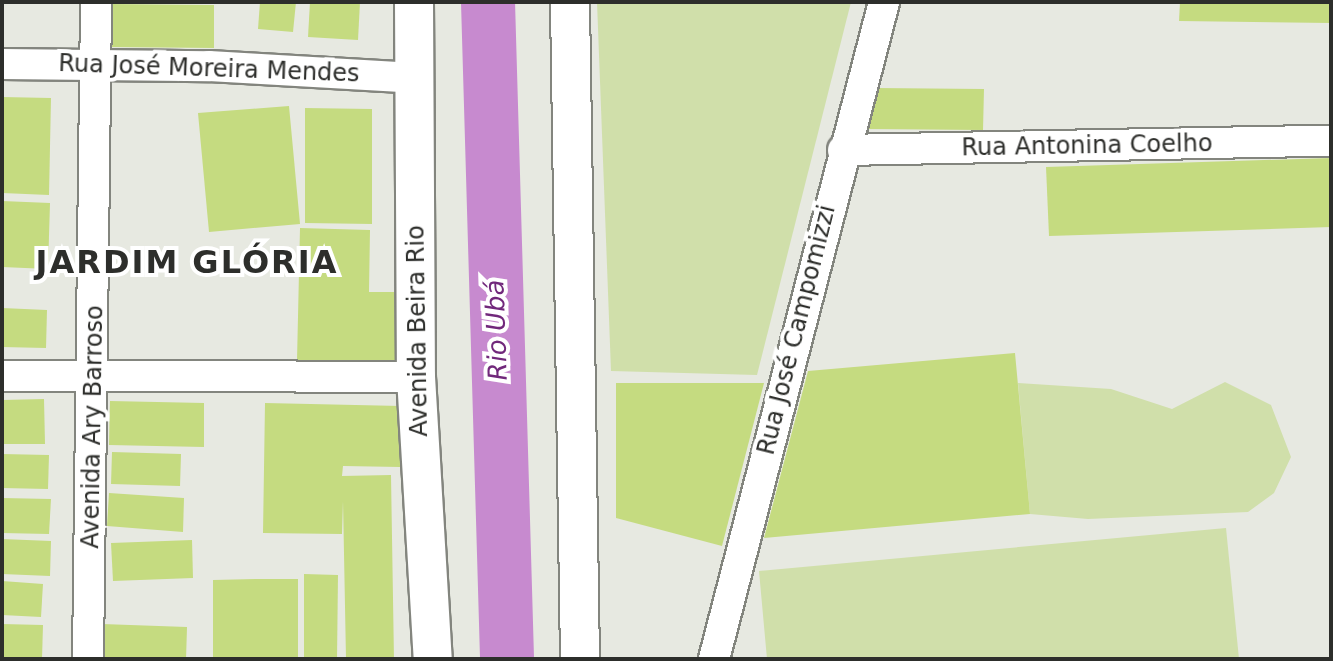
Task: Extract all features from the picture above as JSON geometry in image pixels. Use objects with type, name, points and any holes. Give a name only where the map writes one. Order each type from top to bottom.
[{"type":"main road","name":"Avenida Beira Rio","points":[[414,2],[416,377],[433,659]]},
{"type":"main road","points":[[570,2],[580,659]]},
{"type":"street","name":"Avenida Ary Barroso","points":[[88,659],[94,376],[96,2]]},
{"type":"street","name":"Rua José Campomizzi","points":[[714,659],[843,150],[884,2]]},
{"type":"street","name":"Rua José Moreira Mendes","points":[[2,64],[96,62],[415,78]]},
{"type":"street","name":"Rua Antonina Coelho","points":[[843,150],[1331,141]]},
{"type":"street","points":[[2,376],[416,377]]},
{"type":"green space","points":[[597,2],[851,2],[757,375],[611,371]]},
{"type":"green space","points":[[1225,382],[1271,405],[1291,457],[1274,493],[1248,512],[1088,519],[1030,514],[1018,383],[1111,389],[1172,409]]},
{"type":"green space","points":[[1226,528],[1239,659],[767,659],[759,571]]},
{"type":"building","points":[[260,2],[296,2],[293,32],[258,29]]},
{"type":"building","points":[[310,2],[360,2],[358,40],[308,37]]},
{"type":"building","points":[[1180,2],[1331,2],[1331,23],[1179,21]]},
{"type":"building","points":[[110,4],[214,5],[214,48],[110,47]]},
{"type":"building","points":[[876,88],[984,89],[983,130],[867,129]]},
{"type":"building","points":[[2,97],[51,98],[49,195],[2,193]]},
{"type":"building","points":[[289,106],[300,224],[209,232],[198,113]]},
{"type":"building","points":[[305,108],[372,109],[372,224],[305,223]]},
{"type":"building","points":[[1331,158],[1331,227],[1049,236],[1046,167]]},
{"type":"building","points":[[2,201],[50,203],[48,269],[2,267]]},
{"type":"building","points":[[300,228],[370,230],[369,292],[399,292],[398,362],[297,360]]},
{"type":"building","points":[[2,308],[47,310],[46,348],[2,347]]},
{"type":"building","points":[[1015,353],[1030,514],[764,538],[808,371]]},
{"type":"building","points":[[616,383],[764,383],[722,546],[616,518]]},
{"type":"building","points":[[44,399],[45,444],[2,444],[2,400]]},
{"type":"building","points":[[110,401],[204,403],[204,447],[109,445]]},
{"type":"building","points":[[265,403],[401,406],[400,467],[343,466],[342,476],[391,475],[394,659],[346,659],[343,501],[342,534],[263,533]]},
{"type":"building","points":[[112,452],[181,454],[180,486],[111,484]]},
{"type":"building","points":[[2,454],[49,455],[48,489],[2,488]]},
{"type":"building","points":[[109,493],[184,498],[183,532],[107,526]]},
{"type":"building","points":[[2,498],[51,499],[49,534],[2,533]]},
{"type":"building","points":[[2,539],[51,541],[50,576],[2,574]]},
{"type":"building","points":[[192,540],[193,578],[113,581],[111,543]]},
{"type":"building","points":[[304,574],[338,575],[337,659],[304,659]]},
{"type":"building","points":[[298,579],[298,659],[213,659],[213,580]]},
{"type":"building","points":[[2,581],[43,584],[41,617],[2,615]]},
{"type":"building","points":[[2,624],[43,625],[42,659],[2,659]]},
{"type":"building","points":[[102,624],[187,627],[186,659],[101,659]]},
{"type":"waterway","name":"Rio Ubá","points":[[488,2],[507,659]]},
{"type":"district","name":"JARDIM GLÓRIA","points":[[187,262]]}]
